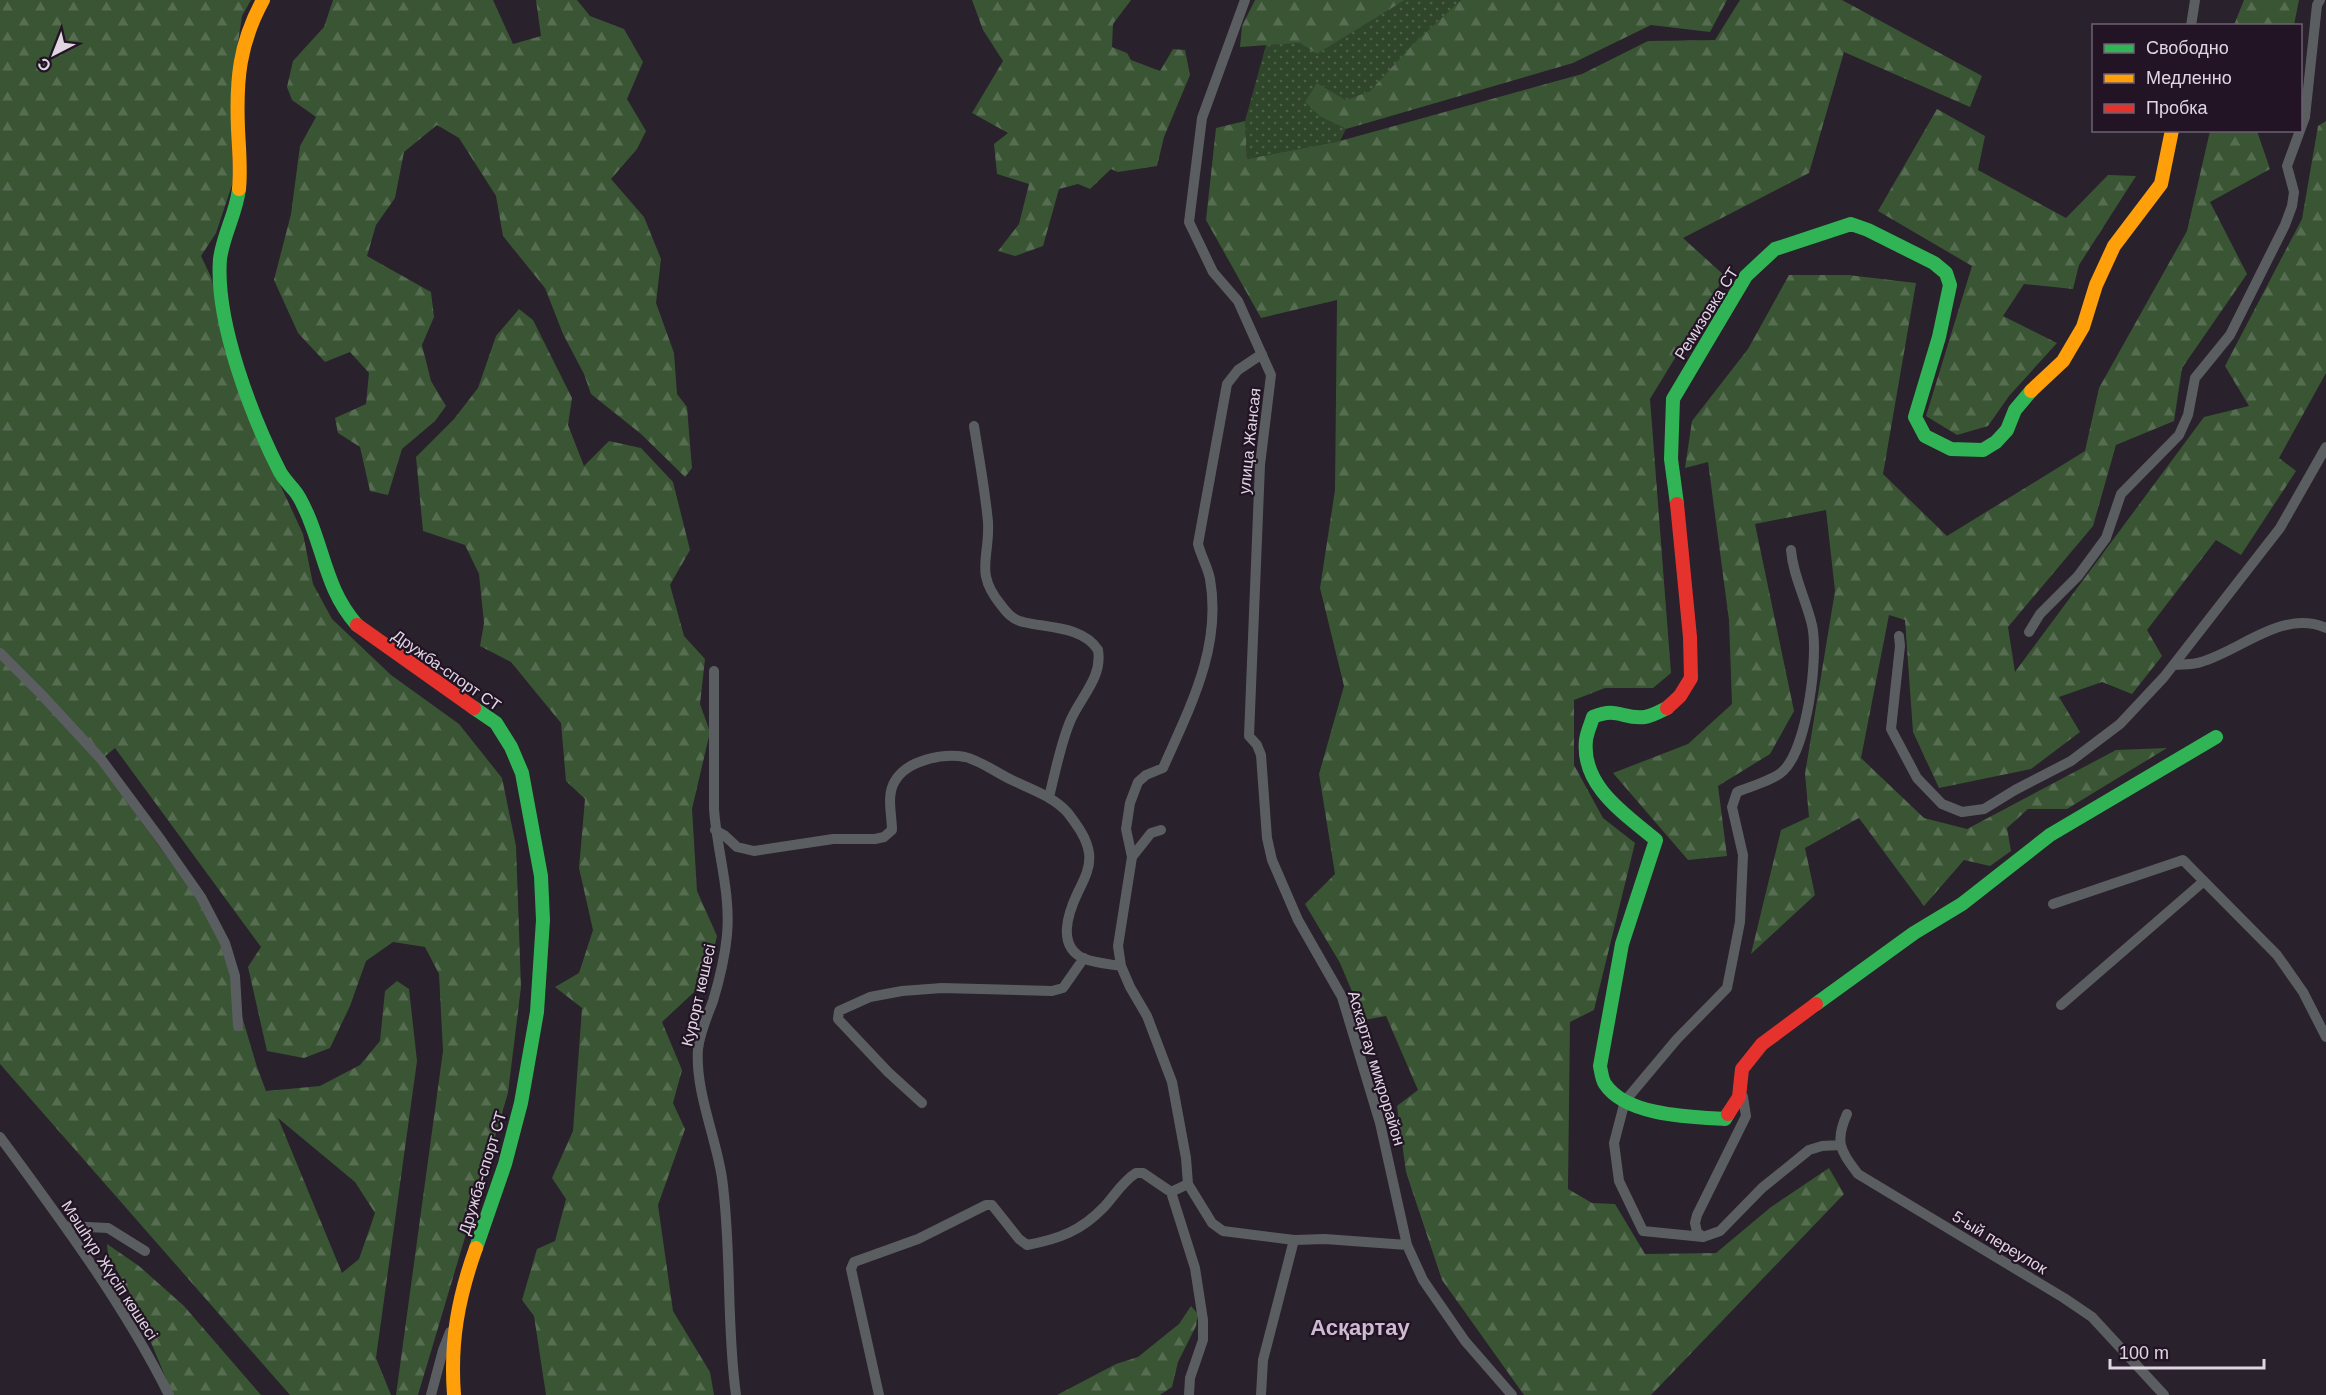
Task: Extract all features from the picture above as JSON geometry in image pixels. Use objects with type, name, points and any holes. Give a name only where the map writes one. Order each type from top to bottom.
[{"type":"street","name":"Дружба-спорт СТ","points":[[263,0],[243,46],[237,93],[239,191],[229,228],[221,245],[220,270],[230,345],[281,475],[297,494],[310,522],[333,594],[344,612],[359,628],[496,723],[508,738],[519,761],[529,800],[541,879],[542,956],[527,1074],[515,1132],[485,1220],[455,1322],[452,1376],[454,1395]]},
{"type":"street","name":"улица Жансая","points":[[1245,0],[1202,118],[1189,222],[1213,272],[1238,301],[1271,375],[1260,465],[1250,735]]},
{"type":"street","points":[[2192,24],[2196,0]]},
{"type":"street","points":[[2302,125],[2305,117],[2317,5],[2320,0]]},
{"type":"street","name":"Ремизовка СТ","points":[[1625,1101],[1605,1084],[1600,1066],[1622,944],[1656,840],[1612,804],[1598,788],[1586,757],[1586,739],[1593,717],[1614,711],[1629,716],[1646,717],[1667,708],[1680,696],[1691,678],[1690,638],[1681,537],[1671,459],[1673,399],[1746,276],[1775,249],[1851,224],[1934,263],[1946,273],[1950,285],[1939,337],[1915,417],[1925,436],[1951,449],[1968,452],[1983,450],[1996,442],[2007,429],[2015,410],[2034,387],[2063,361],[2082,327],[2096,285],[2115,246],[2161,184],[2172,132]]},
{"type":"street","points":[[2029,632],[2040,614],[2078,576],[2106,538],[2121,495],[2179,435],[2188,415],[2195,378],[2230,335],[2285,225],[2294,192],[2287,166],[2299,132]]},
{"type":"street","points":[[1262,354],[1238,370],[1227,384],[1198,544],[1209,576],[1214,619],[1208,656],[1198,687],[1163,768],[1146,775],[1138,782],[1130,803],[1126,829],[1132,857],[1118,946],[1121,966],[1147,1016],[1172,1082],[1186,1158],[1188,1184],[1212,1223],[1224,1231],[1294,1240],[1325,1239],[1407,1245]]},
{"type":"street","points":[[974,426],[988,522],[984,565],[988,585],[996,599],[1014,618],[1082,636],[1090,640],[1098,650],[1098,667],[1091,685],[1069,724],[1049,797]]},
{"type":"street","points":[[1899,636],[1900,646],[1891,729],[1917,778],[1942,804],[1962,812],[1984,809],[2015,789],[2071,761],[2120,724],[2174,665],[2280,528],[2326,447]]},
{"type":"street","points":[[1791,550],[1792,567],[1812,628],[1814,650],[1803,729],[1795,757],[1782,773],[1737,792],[1732,807],[1743,855],[1740,922],[1727,988],[1677,1039],[1625,1101],[1614,1143],[1619,1181],[1643,1231],[1703,1237],[1720,1232],[1762,1188],[1809,1150],[1822,1146],[1841,1145],[1840,1130],[1846,1114]]},
{"type":"street","points":[[2174,665],[2200,663],[2291,622],[2313,622],[2326,628]]},
{"type":"street","points":[[0,653],[100,759],[201,897],[225,944],[235,976],[238,1026]]},
{"type":"street","name":"Курорт көшесі","points":[[714,671],[715,830],[727,890],[727,937],[698,1049],[700,1074],[722,1176],[732,1368],[736,1395]]},
{"type":"street","name":"Аскартау микрорайон","points":[[1250,735],[1261,755],[1267,838],[1272,860],[1298,920],[1342,997],[1380,1123],[1407,1245],[1423,1280],[1465,1341],[1512,1395]]},
{"type":"street","points":[[1625,1101],[1665,1115],[1725,1119],[1739,1097],[1742,1069],[1762,1044],[1914,933],[1962,904],[2050,835],[2216,737]]},
{"type":"street","points":[[715,830],[737,847],[754,851],[833,839],[884,837],[892,830],[891,793],[895,780],[918,763],[937,757],[964,757],[1049,797],[1065,810],[1076,824],[1085,839],[1090,854],[1087,873],[1077,894],[1065,931],[1067,941],[1084,958],[1121,966]]},
{"type":"street","points":[[1132,857],[1151,833],[1161,830]]},
{"type":"street","points":[[2053,904],[2183,860],[2277,955],[2303,992],[2326,1037]]},
{"type":"street","points":[[2061,1005],[2204,881]]},
{"type":"street","points":[[922,1103],[855,1038],[838,1019],[839,1011],[870,997],[902,990],[942,988],[1052,991],[1064,988],[1084,958]]},
{"type":"street","points":[[1703,1237],[1697,1232],[1695,1223],[1697,1215],[1714,1176],[1746,1116],[1743,1097],[1739,1097]]},
{"type":"street","name":"Мәшhүр Жүсіп көшесі","points":[[0,1137],[88,1257],[169,1395]]},
{"type":"street","name":"5-ый переулок","points":[[1841,1145],[1841,1151],[1858,1174],[2092,1317],[2164,1395]]},
{"type":"street","points":[[879,1395],[851,1269],[854,1262],[918,1239],[986,1205],[992,1205],[1019,1239],[1027,1245],[1055,1240],[1081,1227],[1104,1207],[1119,1187],[1136,1173],[1143,1173],[1171,1192],[1195,1268],[1203,1320],[1203,1340],[1190,1378],[1189,1395]]},
{"type":"street","points":[[1171,1192],[1188,1184]]},
{"type":"street","points":[[66,1226],[108,1228],[145,1251]]},
{"type":"street","points":[[1261,1395],[1263,1360],[1294,1240]]},
{"type":"street","points":[[431,1395],[443,1350],[455,1322]]},
{"type":"green space","points":[[0,0],[251,0],[242,16],[231,90],[233,182],[216,233],[201,256],[211,277],[222,324],[265,452],[303,534],[313,584],[332,619],[391,675],[459,724],[502,778],[516,846],[521,987],[508,1093],[418,1395],[396,1395],[443,1051],[439,974],[425,947],[393,942],[366,961],[350,1006],[330,1048],[304,1058],[267,1051],[248,967],[261,947],[115,748],[98,762],[214,922],[266,1091],[320,1086],[360,1065],[380,1041],[385,991],[397,981],[409,989],[417,1061],[376,1358],[391,1395],[290,1395],[0,1064]],"holes":[[[278,1118],[355,1182],[375,1213],[359,1259],[342,1273]]]},
{"type":"green space","points":[[333,0],[493,0],[513,44],[541,36],[536,0],[577,0],[590,16],[624,29],[643,62],[627,99],[646,131],[637,149],[611,179],[644,217],[661,259],[656,303],[674,353],[677,394],[687,407],[692,468],[685,477],[641,434],[591,394],[584,374],[563,334],[545,288],[503,236],[496,196],[459,138],[437,125],[404,152],[395,198],[376,225],[367,256],[431,292],[434,317],[422,345],[431,381],[446,406],[435,421],[402,449],[388,495],[370,491],[360,447],[338,433],[335,418],[366,404],[369,373],[350,352],[325,362],[298,333],[274,280],[291,214],[300,146],[316,117],[292,100],[287,87],[293,61],[324,27]]},
{"type":"green space","points":[[972,0],[1131,0],[1113,24],[1112,47],[1127,53],[1131,60],[1160,71],[1173,49],[1185,50],[1190,75],[1164,137],[1157,166],[1118,172],[1111,169],[1090,189],[1078,184],[1059,189],[1043,246],[1015,256],[998,251],[1019,224],[1029,184],[997,174],[994,144],[1008,133],[972,113],[1003,61],[983,30]]},
{"type":"green space","points":[[1255,0],[1405,0],[1317,54],[1300,43],[1240,47],[1242,26]]},
{"type":"green space","points":[[1405,0],[1461,0],[1414,43],[1370,91],[1346,100],[1317,83],[1321,117],[1346,129],[1340,141],[1247,159],[1245,121],[1266,45],[1300,43],[1317,54]]},
{"type":"green space","points":[[1461,0],[1727,0],[1710,32],[1651,25],[1573,63],[1346,129],[1321,117],[1305,102],[1317,83],[1346,100],[1370,91],[1414,43]]},
{"type":"green space","points":[[1740,0],[1842,0],[1982,76],[1970,107],[1844,52],[1809,173],[1683,238],[1725,276],[1650,399],[1671,673],[1653,688],[1605,688],[1574,700],[1574,765],[1603,818],[1635,843],[1594,1010],[1570,1022],[1568,1189],[1592,1203],[1615,1204],[1645,1254],[1716,1253],[1771,1207],[1829,1168],[1844,1194],[1651,1395],[1524,1395],[1442,1280],[1406,1172],[1397,1106],[1418,1090],[1386,1016],[1364,1020],[1340,963],[1305,904],[1335,874],[1319,774],[1344,686],[1320,588],[1335,490],[1337,300],[1261,318],[1206,220],[1216,128],[1245,121],[1247,159],[1340,141],[1582,74],[1648,41],[1715,40]]},
{"type":"green space","points":[[2244,0],[2299,0],[2294,24],[2234,24]]},
{"type":"green space","points":[[1937,109],[1985,136],[1978,170],[2066,218],[2108,175],[2136,176],[2079,265],[2073,289],[2024,284],[2003,316],[2057,343],[2009,396],[1988,426],[1957,435],[1926,416],[1972,266],[1878,211]]},
{"type":"green space","points":[[2326,121],[2326,373],[2279,458],[2296,471],[2241,555],[2216,540],[2147,630],[2162,656],[2132,694],[2102,682],[2059,697],[2080,732],[2031,769],[1939,788],[1913,732],[1905,620],[1889,615],[1861,758],[1924,818],[1967,829],[2116,750],[2167,748],[2067,809],[2028,809],[2007,828],[2011,851],[1990,866],[1964,860],[1924,906],[1859,818],[1805,848],[1815,895],[1751,954],[1781,830],[1809,817],[1805,774],[1835,591],[1826,510],[1755,524],[1794,711],[1770,754],[1718,786],[1727,856],[1688,860],[1613,773],[1688,744],[1732,704],[1729,620],[1708,462],[1685,468],[1692,421],[1748,349],[1789,275],[1848,275],[1916,283],[1883,474],[1947,536],[2085,451],[2099,388],[2187,231],[2210,132],[2257,132],[2270,169],[2210,202],[2247,274],[2182,368],[2174,421],[2116,445],[2093,526],[2008,627],[2015,672],[2204,417],[2249,406],[2225,366],[2302,219],[2318,126]]},
{"type":"green space","points":[[519,309],[533,320],[572,398],[568,425],[584,466],[609,441],[641,448],[673,482],[690,550],[670,585],[684,636],[705,659],[700,704],[710,732],[692,809],[697,891],[717,936],[706,981],[662,1022],[682,1070],[673,1103],[685,1129],[658,1205],[673,1311],[710,1372],[714,1395],[546,1395],[534,1316],[522,1300],[537,1249],[555,1241],[566,1199],[552,1178],[573,1131],[582,1008],[555,987],[579,973],[593,930],[579,868],[585,799],[566,781],[561,723],[511,662],[480,646],[484,623],[479,574],[465,545],[423,531],[416,457],[454,419],[478,388],[496,336]]},
{"type":"green space","points":[[107,1244],[139,1266],[184,1306],[261,1395],[173,1395],[131,1295],[108,1255]]},
{"type":"green space","points":[[1191,1306],[1198,1314],[1196,1326],[1178,1362],[1172,1387],[1160,1395],[1057,1395],[1116,1364],[1138,1357],[1179,1324]]},
{"type":"traffic: fast","points":[[239,189],[220,259],[220,284],[229,340],[247,397],[269,450],[282,475],[303,504],[333,587],[347,613],[357,625]]},
{"type":"traffic: fast","points":[[1677,504],[1671,459],[1673,399],[1746,276],[1775,249],[1851,224],[1934,263],[1946,273],[1950,285],[1939,337],[1915,417],[1925,436],[1951,449],[1983,450],[1996,442],[2007,430],[2015,410],[2031,391]]},
{"type":"traffic: fast","points":[[474,708],[496,723],[511,747],[522,773],[541,876],[543,920],[537,1012],[521,1103],[505,1164],[476,1248]]},
{"type":"traffic: fast","points":[[1667,708],[1645,717],[1631,717],[1615,713],[1593,717],[1586,740],[1586,756],[1590,771],[1607,798],[1656,840],[1622,944],[1600,1066],[1604,1082],[1615,1095],[1643,1109],[1660,1113],[1725,1119],[1728,1114]]},
{"type":"traffic: fast","points":[[1816,1004],[1914,933],[1962,904],[2050,835],[2216,737]]},
{"type":"traffic: slow","points":[[239,189],[239,78],[244,47],[263,0]]},
{"type":"traffic: slow","points":[[2031,391],[2063,361],[2083,327],[2096,285],[2114,246],[2161,184],[2172,132]]},
{"type":"traffic: slow","points":[[454,1395],[454,1338],[464,1285],[476,1248]]},
{"type":"traffic: jam","points":[[1667,708],[1680,696],[1691,678],[1690,637],[1677,504]]},
{"type":"traffic: jam","points":[[357,625],[474,708]]},
{"type":"traffic: jam","points":[[1728,1114],[1739,1097],[1742,1069],[1762,1044],[1816,1004]]},
{"type":"district","name":"Асқартау","points":[[1360,1327]]}]
